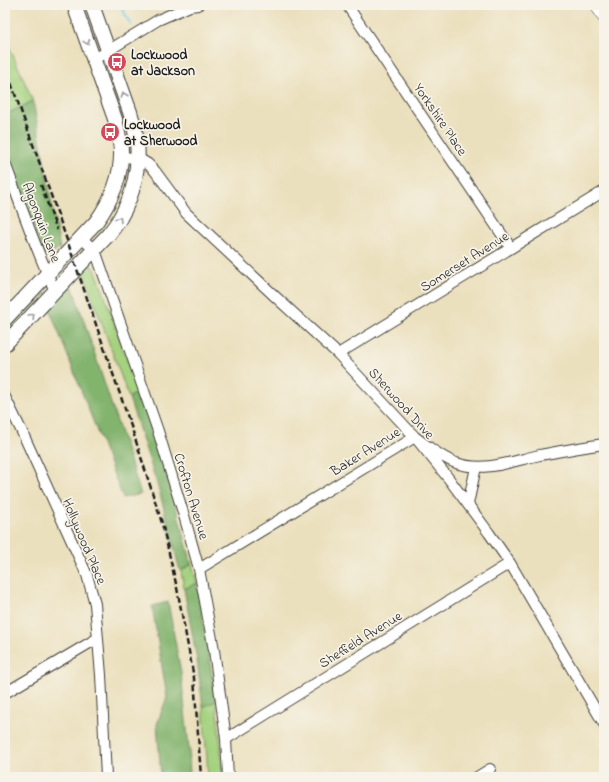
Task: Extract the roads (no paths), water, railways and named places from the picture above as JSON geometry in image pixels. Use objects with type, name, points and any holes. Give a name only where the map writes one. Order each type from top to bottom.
[{"type":"main road","points":[[5,319],[82,239],[96,222],[111,198],[117,183],[121,150],[118,135],[114,119],[74,5]]},
{"type":"main road","points":[[5,344],[108,235],[120,219],[128,203],[135,177],[138,158],[137,142],[130,112],[92,5]]},
{"type":"street","points":[[93,60],[158,20],[190,6],[198,5]]},
{"type":"street","name":"Yorkshire Place","points":[[347,5],[511,248]]},
{"type":"street","points":[[597,5],[604,17]]},
{"type":"street","points":[[120,157],[138,158]]},
{"type":"street","name":"Sherwood Drive","points":[[138,158],[148,164],[186,213],[338,354],[415,436],[449,478],[510,563],[604,724]]},
{"type":"street","name":"Algonquin Lane","points":[[5,163],[47,274],[55,291]]},
{"type":"street","name":"Somerset Avenue","points":[[338,354],[604,191]]},
{"type":"street","points":[[82,239],[95,250]]},
{"type":"street","name":"Crofton Avenue","points":[[95,250],[158,431],[186,519],[199,569],[214,650],[226,739],[228,777]]},
{"type":"street","name":"Hollywood Place","points":[[5,397],[87,575],[95,604],[106,777]]},
{"type":"street","name":"Baker Avenue","points":[[199,569],[415,436],[442,457],[458,463],[476,467],[502,465],[540,455],[604,444]]},
{"type":"street","points":[[468,504],[476,467]]},
{"type":"street","name":"Sheffield Avenue","points":[[226,739],[510,563]]},
{"type":"street","points":[[5,693],[98,638]]},
{"type":"street","points":[[477,777],[490,769]]},
{"type":"waterway","points":[[120,5],[131,25]]},
{"type":"railway","points":[[5,66],[134,435],[162,523],[177,588],[194,678],[201,777]]},
{"type":"railway","points":[[41,185],[57,230]]},
{"type":"place","name":"Lockwood at Jackson","points":[[117,62]]},
{"type":"place","name":"Lockwood at Sherwood","points":[[110,132]]}]
